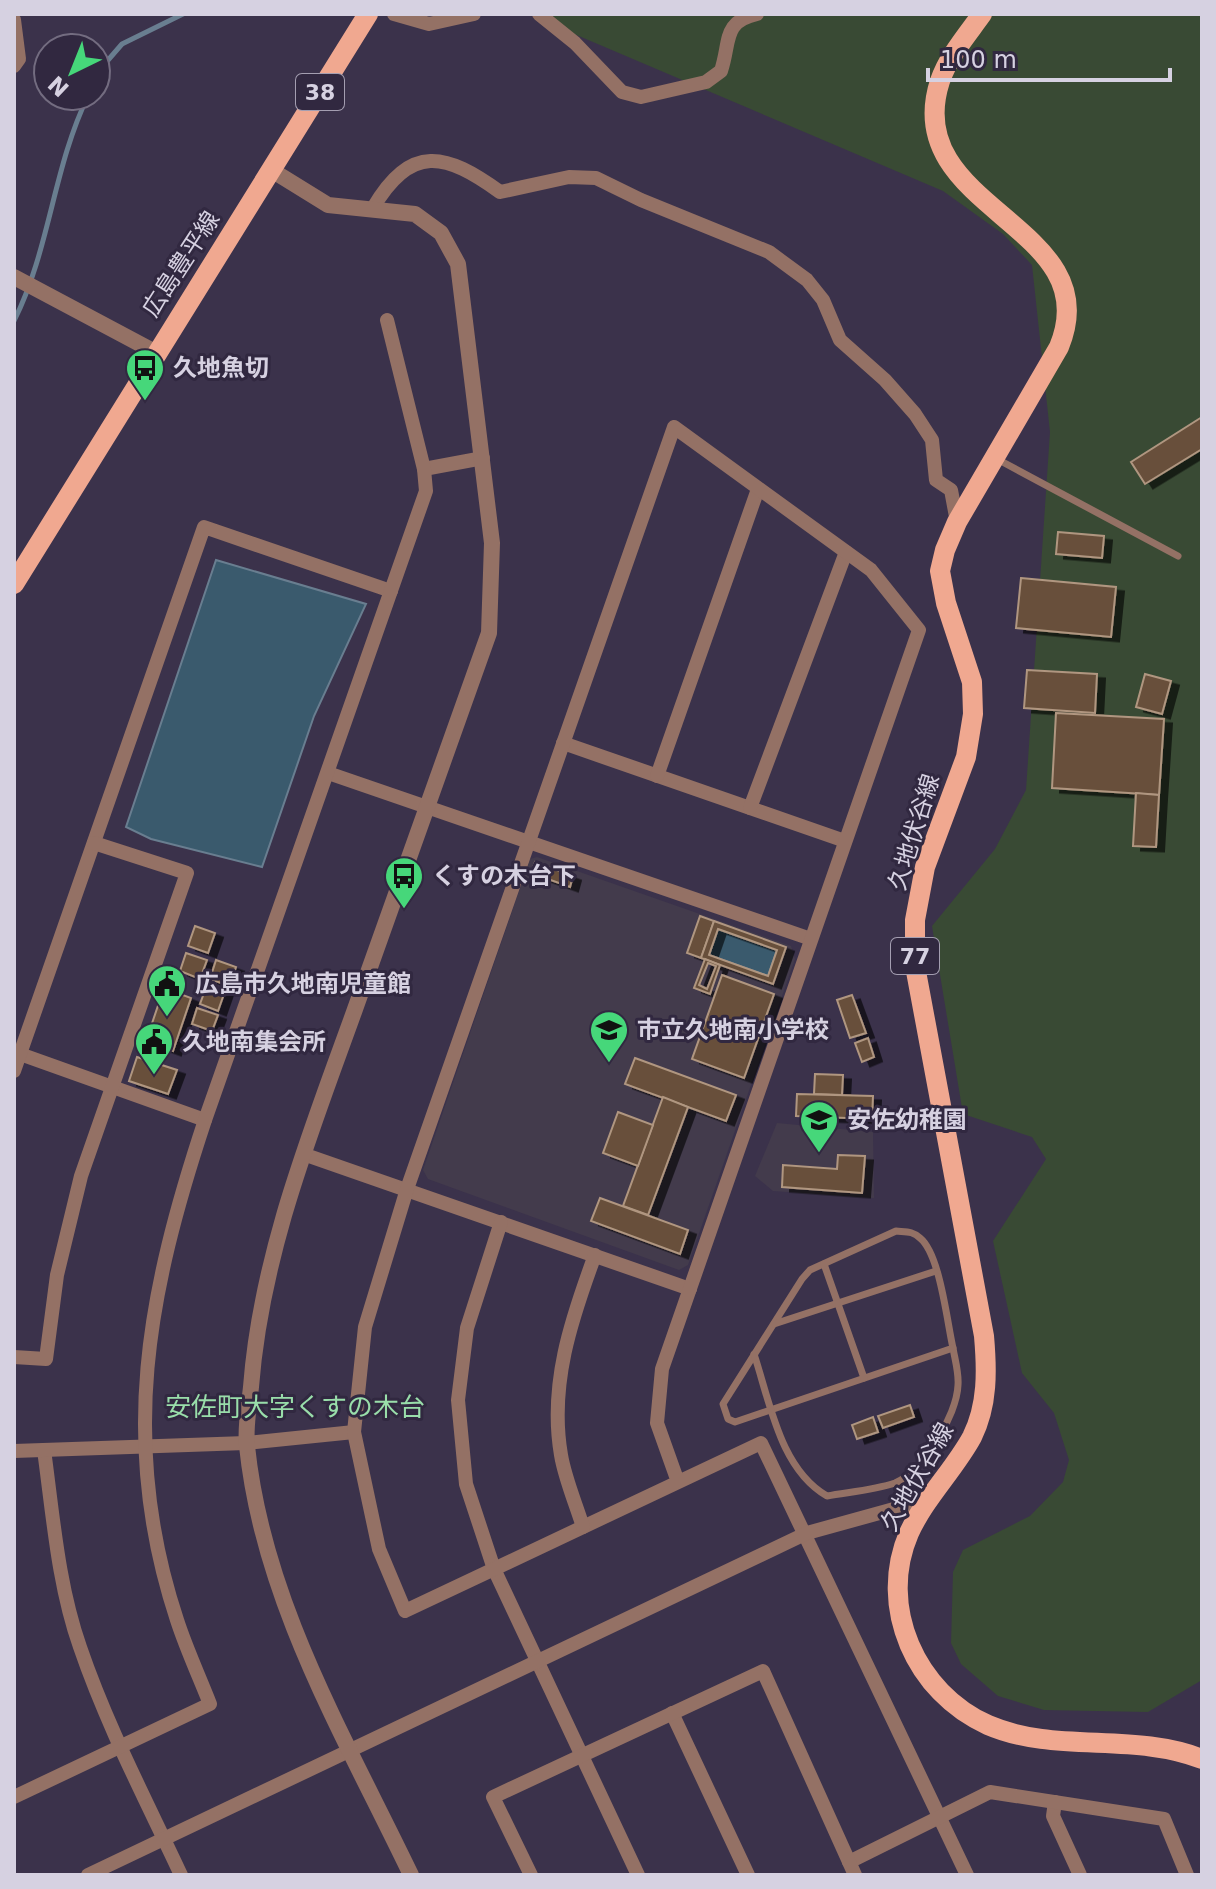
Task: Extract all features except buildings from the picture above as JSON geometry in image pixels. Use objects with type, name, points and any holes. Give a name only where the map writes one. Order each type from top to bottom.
[{"type":"main road","name":"広島豊平線","points":[[14,584],[155,352],[273,171],[368,14]]},
{"type":"main road","name":"久地伏谷線","points":[[982,14],[950,59],[940,81],[935,107],[937,133],[945,158],[971,190],[1046,254],[1060,275],[1069,299],[1069,324],[1059,347],[957,522],[940,571],[946,603],[972,682],[973,714],[966,757],[925,867],[915,920],[915,966],[984,1336],[987,1370],[984,1402],[973,1436],[910,1533],[899,1566],[899,1609],[909,1648],[933,1687],[962,1712],[1015,1735],[1166,1748],[1202,1759]]},
{"type":"street","points":[[394,14],[429,24],[474,14]]},
{"type":"street","points":[[539,14],[575,43],[622,92],[641,97],[706,82],[721,71],[730,27],[742,18],[757,14]]},
{"type":"street","points":[[14,20],[19,59],[14,66]]},
{"type":"street","points":[[373,208],[387,184],[418,162],[455,163],[500,192],[569,177],[596,178],[641,200],[709,225],[769,252],[807,280],[823,300],[840,340],[885,380],[915,414],[932,440],[936,480],[951,490],[957,522]]},
{"type":"street","points":[[273,171],[328,205],[415,214],[441,233],[458,264],[492,543],[489,633],[303,1154],[275,1245],[254,1346],[246,1443],[259,1518],[280,1596],[313,1675],[411,1875]]},
{"type":"street","points":[[14,277],[155,352]]},
{"type":"street","points":[[14,1797],[210,1704],[177,1619],[158,1549],[144,1446],[144,1387],[153,1305],[172,1219],[205,1120],[426,491],[424,469],[387,320]]},
{"type":"street","points":[[678,1482],[657,1423],[662,1369],[919,630],[871,570],[674,427],[407,1189],[365,1327],[354,1432],[379,1549],[405,1611],[761,1443],[807,1533],[967,1875]]},
{"type":"street","points":[[424,469],[483,458]]},
{"type":"street","points":[[657,776],[758,489]]},
{"type":"street","points":[[14,1071],[204,527],[391,591]]},
{"type":"street","points":[[750,808],[846,552]]},
{"type":"street","points":[[563,743],[845,841]]},
{"type":"street","points":[[328,773],[811,939]]},
{"type":"street","points":[[14,1357],[46,1359],[57,1275],[74,1204],[187,873],[94,843]]},
{"type":"street","points":[[20,1054],[205,1120]]},
{"type":"street","points":[[303,1154],[690,1289]]},
{"type":"street","points":[[501,1222],[467,1328],[458,1400],[466,1484],[494,1569],[638,1875]]},
{"type":"street","points":[[583,1527],[561,1456],[557,1391],[569,1325],[595,1255]]},
{"type":"street","points":[[14,1451],[246,1443],[354,1432]]},
{"type":"street","points":[[44,1450],[57,1551],[79,1645],[120,1747],[181,1875]]},
{"type":"street","points":[[88,1875],[807,1533],[912,1504],[926,1505]]},
{"type":"street","points":[[531,1875],[493,1797],[763,1671],[852,1868],[940,1816],[990,1792],[1164,1819],[1187,1875]]},
{"type":"street","points":[[672,1713],[748,1875]]},
{"type":"street","points":[[1055,1802],[1053,1816],[1080,1875]]},
{"type":"lane","points":[[996,458],[1178,556]]},
{"type":"lane","points":[[754,1354],[773,1409],[785,1448],[811,1487],[827,1496],[896,1482],[906,1476],[944,1431],[958,1385],[953,1348],[936,1271],[923,1240],[912,1232],[896,1231],[824,1264],[802,1279],[754,1354],[723,1404],[723,1414],[735,1422],[773,1409],[864,1378],[953,1348]]},
{"type":"lane","points":[[824,1264],[864,1378]]},
{"type":"lane","points":[[773,1325],[936,1271]]},
{"type":"shaded area","name":"市立久地南小学校","points":[[537,857],[791,946],[795,959],[688,1265],[679,1270],[428,1179],[423,1170],[530,859]]},
{"type":"shaded area","name":"安佐幼稚園","points":[[777,1123],[873,1132],[874,1198],[773,1191],[755,1176]]},
{"type":"green space","points":[[546,14],[1202,14],[1202,1680],[1148,1712],[1044,1710],[998,1696],[961,1664],[951,1643],[953,1572],[963,1550],[1030,1516],[1063,1482],[1069,1460],[1054,1413],[1022,1373],[993,1241],[1046,1159],[1032,1137],[963,1114],[932,926],[995,849],[1026,790],[1050,432],[1032,265],[1003,234],[943,191],[553,25]]},
{"type":"water","points":[[216,560],[366,604],[314,716],[262,867],[151,839],[126,827]]},
{"type":"water","points":[[718,929],[777,950],[768,976],[709,955]]},
{"type":"waterway","points":[[112,56],[122,44],[183,14]]},
{"type":"waterway","points":[[14,321],[36,266],[67,151],[81,112]]},
{"type":"place","name":"久地魚切","points":[[145,402]]},
{"type":"place","name":"くすの木台下","points":[[404,910]]},
{"type":"place","name":"広島市久地南児童館","points":[[167,1018]]},
{"type":"place","name":"市立久地南小学校","points":[[609,1064]]},
{"type":"place","name":"久地南集会所","points":[[154,1076]]},
{"type":"place","name":"安佐幼稚園","points":[[819,1154]]},
{"type":"district","name":"安佐町大字くすの木台","points":[[295,1407]]}]
